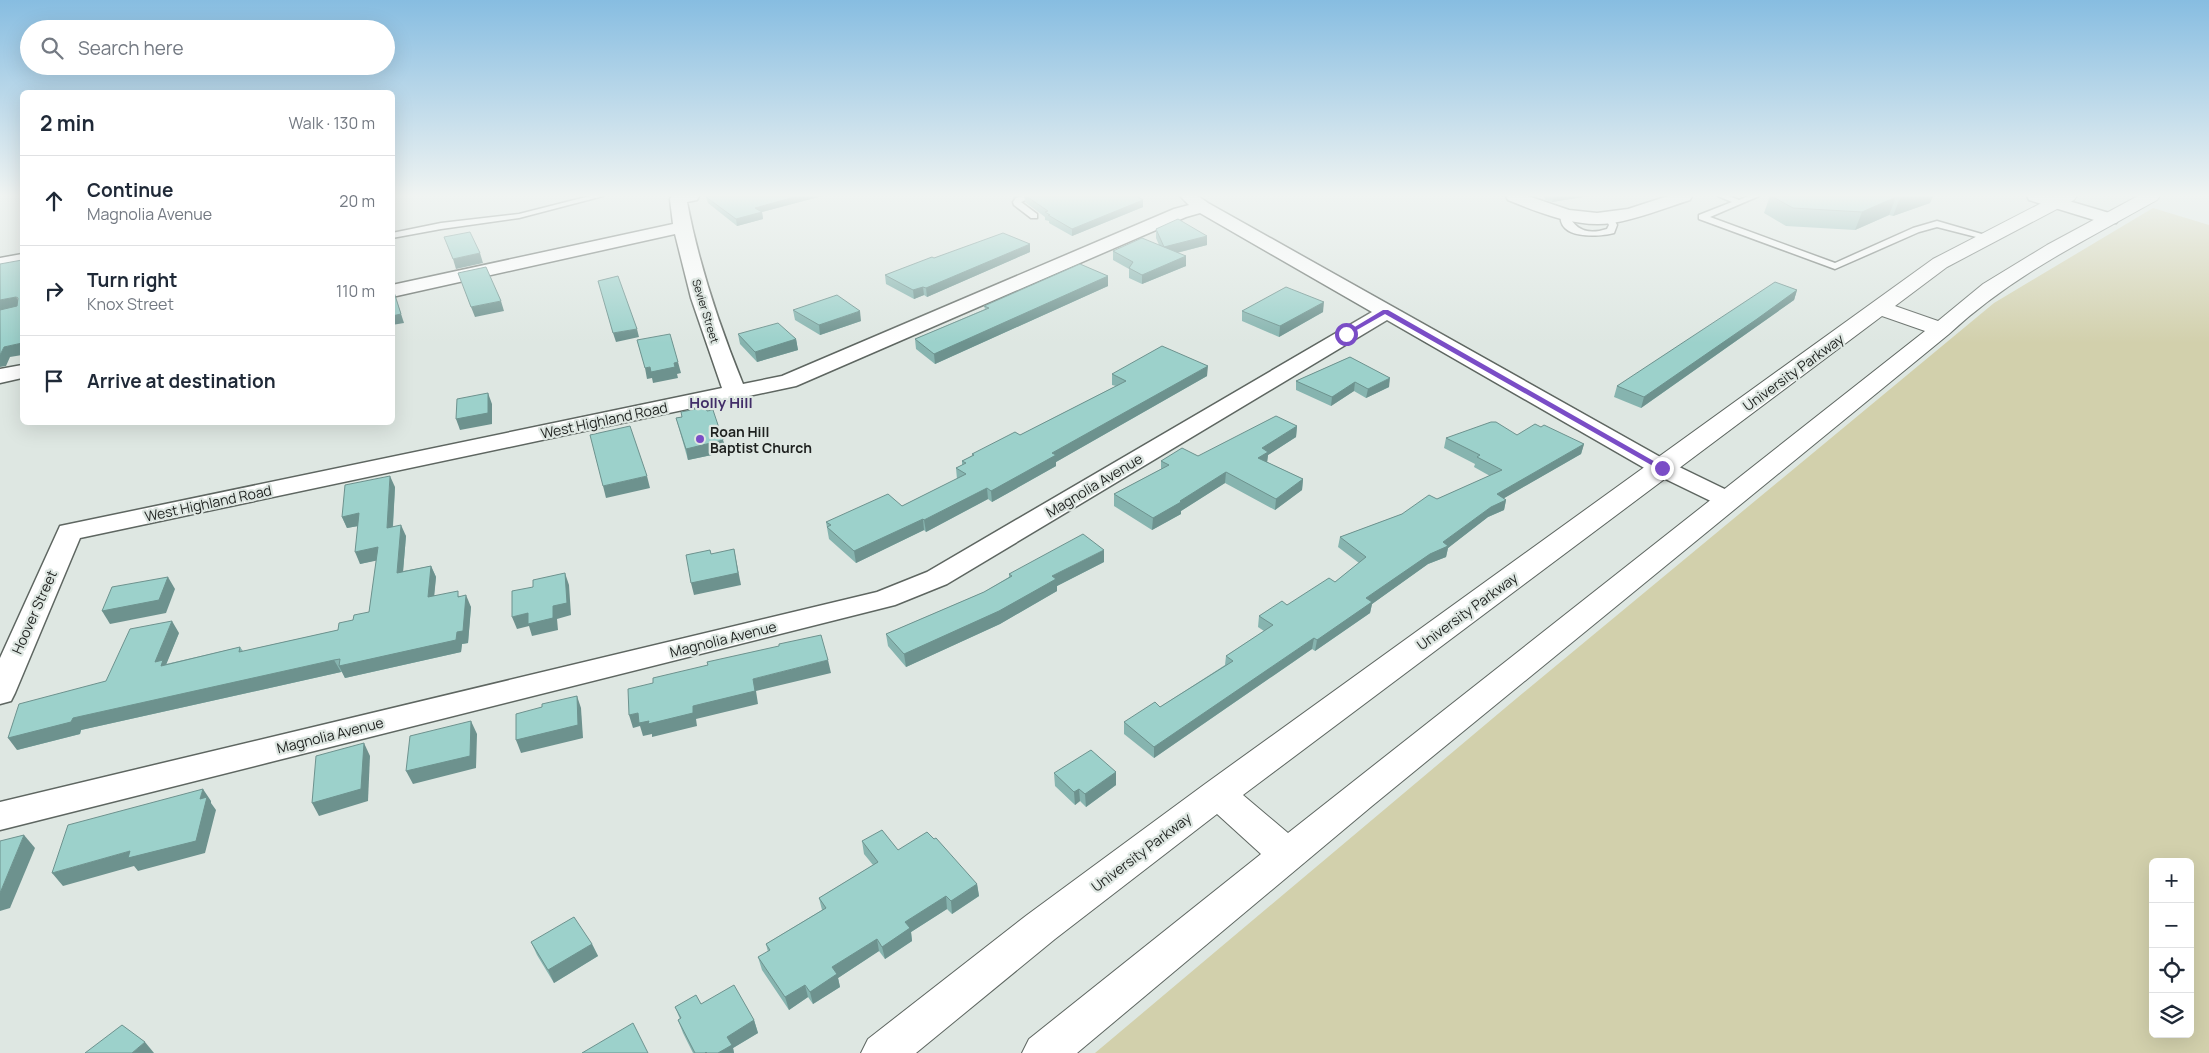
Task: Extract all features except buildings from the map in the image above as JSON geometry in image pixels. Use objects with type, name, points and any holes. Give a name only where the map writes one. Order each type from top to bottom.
[{"type":"highway","name":"University Parkway","points":[[882,1053],[1041,928],[1218,794],[1940,263],[1973,245]]},
{"type":"highway","points":[[1044,1053],[1287,854],[1941,329],[1971,302],[1998,282],[2064,245]]},
{"type":"highway","points":[[1879,308],[1941,329]]},
{"type":"highway","points":[[1218,794],[1287,854]]},
{"type":"street","points":[[395,289],[598,245]]},
{"type":"street","name":"Sevier Street","points":[[687,245],[710,330],[735,393]]},
{"type":"street","name":"West Highland Road","points":[[69,532],[788,381],[1103,245]]},
{"type":"street","points":[[1271,245],[1662,468],[1728,500]]},
{"type":"street","points":[[0,264],[20,260]]},
{"type":"street","name":"Magnolia Avenue","points":[[0,816],[825,614],[914,588],[937,578],[1386,312]]},
{"type":"street","points":[[0,376],[20,372]]},
{"type":"street","name":"Hoover Street","points":[[0,693],[69,532]]},
{"type":"lane","points":[[1778,245],[1835,266],[1882,245]]},
{"type":"shaded area","points":[[2091,245],[2209,245],[2209,1053],[1095,1053],[1511,703],[1994,303]]},
{"type":"place","name":"Roan Hill Baptist Church","points":[[700,439]]},
{"type":"district","name":"Holly Hill","points":[[721,402]]},
{"type":"route","points":[[1346,334],[1386,312],[1662,468]]}]
